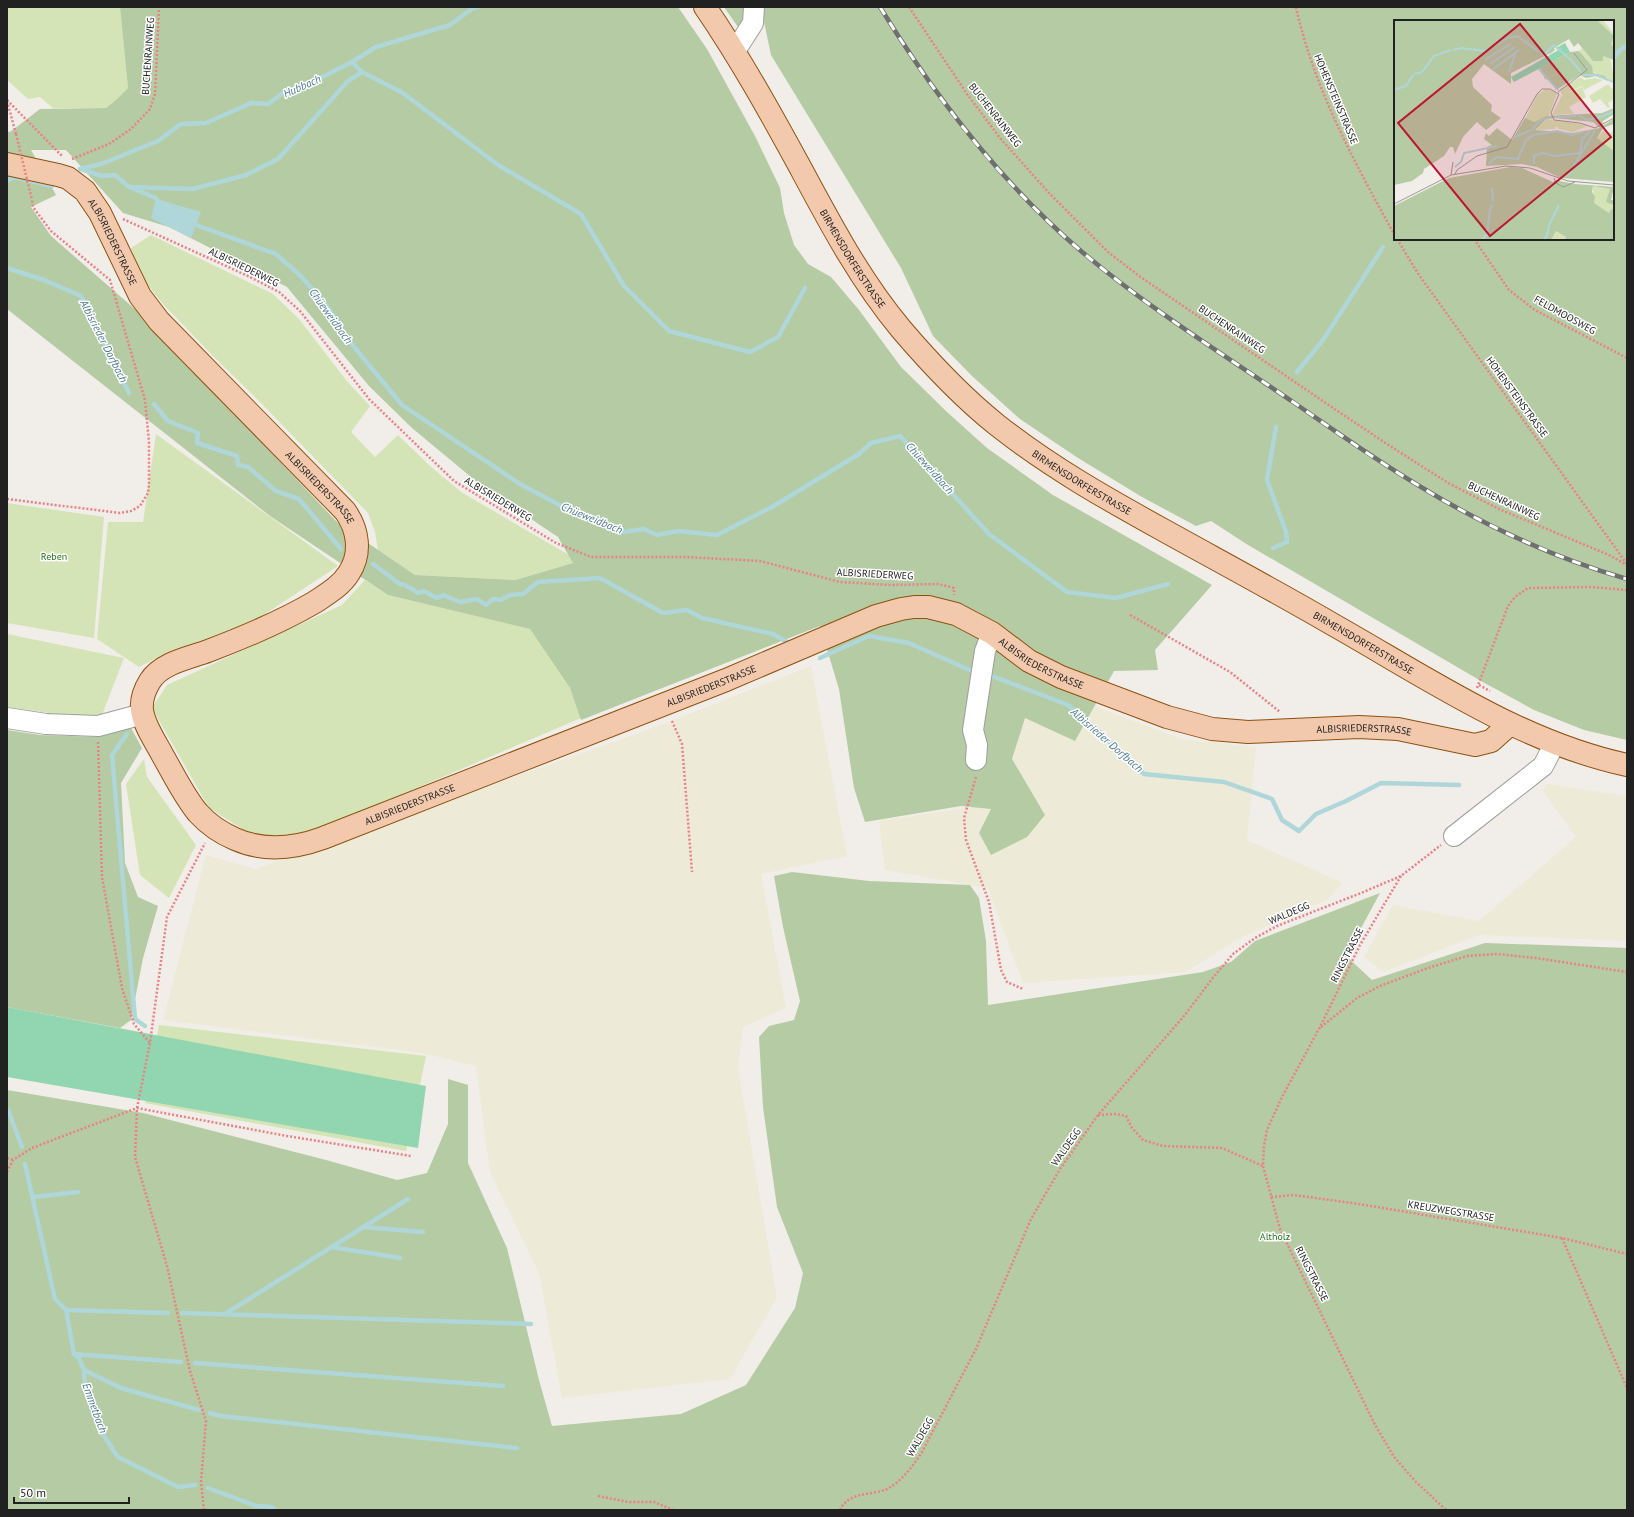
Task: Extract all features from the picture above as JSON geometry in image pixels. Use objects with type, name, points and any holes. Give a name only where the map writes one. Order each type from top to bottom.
[{"type":"main road","name":"BIRMENSDORFERSTRASSE","points":[[705,7],[735,51],[837,237],[868,284],[900,327],[935,367],[996,424],[1044,460],[1086,487],[1463,699],[1510,724],[1555,743],[1589,756],[1627,765]]},
{"type":"main road","name":"ALBISRIEDERSTRASSE","points":[[7,164],[58,174],[68,178],[84,191],[100,213],[140,296],[148,308],[345,511],[353,523],[357,552],[353,567],[346,577],[332,591],[300,611],[267,627],[165,667],[155,675],[146,687],[142,704],[143,714],[149,731],[185,794],[205,820],[224,834],[235,839],[254,845],[275,848],[300,846],[664,704],[887,612],[901,609],[928,607],[956,614],[992,633],[1029,661],[1061,677],[1167,717],[1212,729],[1248,732],[1359,727],[1398,729],[1475,745],[1491,740],[1510,724]]},
{"type":"lane","points":[[735,51],[753,23],[754,7]]},
{"type":"lane","points":[[976,760],[977,745],[973,730],[985,651],[992,633]]},
{"type":"lane","points":[[7,718],[46,724],[98,726],[143,714]]},
{"type":"lane","points":[[1454,836],[1543,766],[1555,743]]},
{"type":"path","name":"BUCHENRAINWEG","points":[[7,100],[68,161],[109,144],[131,129],[150,109],[155,94],[159,7]]},
{"type":"path","name":"BUCHENRAINWEG","points":[[909,7],[1000,138],[1049,193],[1108,252],[1142,278],[1363,428],[1450,484],[1499,509],[1627,564]]},
{"type":"path","name":"HOHENSTEINSTRASSE","points":[[1296,7],[1302,37],[1340,134],[1394,234]]},
{"type":"path","points":[[7,100],[33,207],[51,232],[110,280],[145,400],[149,442],[150,484],[148,493],[140,506],[130,511],[120,513],[7,499]]},
{"type":"path","name":"ALBISRIEDERWEG","points":[[100,213],[116,215],[248,276],[279,292],[300,311],[369,399],[454,481],[556,544],[591,557],[685,557],[760,561],[840,582],[891,585],[938,584],[954,588],[956,614]]},
{"type":"path","name":"HOHENSTEINSTRASSE","points":[[1398,240],[1419,275],[1627,564]]},
{"type":"path","name":"FELDMOOSWEG","points":[[1475,240],[1509,290],[1535,310],[1627,358]]},
{"type":"path","points":[[1493,692],[1479,685],[1508,606],[1515,597],[1528,588],[1591,587],[1627,590]]},
{"type":"path","points":[[1130,615],[1230,672],[1257,692],[1283,715],[1288,730]]},
{"type":"path","points":[[664,704],[682,744],[692,872]]},
{"type":"path","points":[[98,726],[102,877],[122,988],[134,1024],[150,1043]]},
{"type":"path","points":[[976,760],[976,777],[964,818],[966,840],[989,902],[1001,970],[1007,982],[1023,989]]},
{"type":"path","points":[[1401,876],[1454,836]]},
{"type":"path","points":[[204,1510],[201,1482],[206,1421],[190,1371],[166,1266],[134,1157],[137,1108],[150,1043],[167,917],[205,843]]},
{"type":"path","name":"RINGSTRASSE","points":[[1401,876],[1360,945],[1320,1027],[1282,1097],[1267,1130],[1264,1146],[1263,1166],[1280,1229],[1374,1423],[1394,1457],[1416,1482],[1446,1510]]},
{"type":"path","name":"WALDEGG","points":[[840,1510],[849,1499],[859,1495],[887,1489],[912,1467],[922,1452],[976,1349],[1030,1219],[1060,1169],[1098,1115],[1184,1016],[1233,954],[1255,938],[1277,926],[1401,876]]},
{"type":"path","points":[[1320,1027],[1357,998],[1380,986],[1428,968],[1467,956],[1505,954],[1627,972]]},
{"type":"path","points":[[7,1172],[13,1160],[32,1148],[137,1108],[287,1136],[411,1156]]},
{"type":"path","points":[[1098,1115],[1116,1114],[1126,1116],[1132,1128],[1143,1140],[1163,1146],[1222,1148],[1263,1166]]},
{"type":"path","points":[[7,1158],[13,1160]]},
{"type":"path","name":"KREUZWEGSTRASSE","points":[[1271,1198],[1294,1195],[1359,1204],[1562,1238],[1627,1254]]},
{"type":"path","points":[[1562,1238],[1627,1388]]},
{"type":"path","points":[[598,1496],[628,1502],[654,1502],[674,1510]]},
{"type":"shaded area","points":[[811,666],[847,856],[761,874],[786,1008],[743,1027],[738,1069],[777,1297],[730,1379],[562,1398],[539,1273],[490,1172],[476,1066],[423,1053],[163,1020],[206,855],[255,869],[661,725]]},
{"type":"shaded area","points":[[1001,671],[1182,739],[1256,747],[1247,840],[1343,883],[1327,900],[1240,938],[1186,972],[1023,983],[988,888],[885,870],[879,821],[974,807],[1002,732]]},
{"type":"shaded area","points":[[1547,784],[1627,796],[1627,941],[1479,935],[1384,972],[1364,957],[1393,905],[1479,921],[1576,837],[1543,791]]},
{"type":"green space","points":[[7,7],[120,7],[128,88],[106,108],[53,108],[40,97],[28,99],[7,80]]},
{"type":"green space","points":[[120,7],[678,7],[707,49],[755,136],[780,188],[784,213],[794,245],[808,264],[831,277],[859,310],[901,367],[947,412],[987,448],[1053,495],[1212,585],[1155,650],[1158,670],[1114,671],[1075,741],[1025,718],[1012,759],[1045,815],[1027,837],[991,855],[979,833],[991,809],[961,806],[865,822],[854,788],[839,689],[820,626],[581,720],[570,688],[530,629],[388,595],[270,516],[7,309],[7,131],[10,132],[40,109],[106,108],[128,88]],"holes":[[[31,150],[66,150],[123,213],[169,227],[287,287],[369,386],[412,428],[483,487],[558,537],[573,563],[515,580],[415,575],[337,522],[136,310],[51,236],[31,207],[56,195]]]},
{"type":"green space","points":[[724,7],[1627,7],[1627,740],[1584,730],[1534,710],[1481,681],[1248,545],[1211,521],[1196,526],[1142,497],[1078,458],[1020,419],[972,376],[933,336],[901,268],[771,55],[763,17],[738,27]]},
{"type":"green space","points":[[151,235],[273,294],[299,319],[346,380],[370,406],[351,432],[375,457],[398,435],[430,466],[461,492],[569,555],[573,563],[515,580],[415,575],[378,550],[375,532],[368,513],[163,304],[143,279],[131,248]]},
{"type":"green space","points":[[156,434],[338,566],[253,622],[168,652],[139,667],[97,639],[108,522],[143,522]]},
{"type":"green space","name":"Reben","points":[[7,503],[104,517],[94,638],[7,623]]},
{"type":"green space","points":[[365,580],[388,595],[530,629],[570,688],[581,718],[309,834],[255,837],[209,808],[152,708],[167,685],[342,605]]},
{"type":"green space","points":[[7,634],[124,658],[100,720],[7,707]]},
{"type":"green space","points":[[131,728],[142,748],[121,783],[125,863],[138,897],[158,906],[143,958],[131,1020],[120,1028],[7,1007],[7,730],[40,735],[98,737]]},
{"type":"green space","points":[[144,759],[147,777],[196,845],[169,898],[140,875],[126,784]]},
{"type":"green space","name":"Altholz","points":[[792,872],[869,881],[970,885],[979,898],[986,941],[988,1005],[1203,972],[1231,962],[1255,941],[1380,893],[1346,956],[1372,980],[1485,943],[1627,948],[1627,1510],[7,1510],[7,1090],[143,1113],[326,1160],[397,1180],[427,1173],[448,1124],[448,1079],[468,1085],[468,1163],[507,1248],[539,1380],[552,1426],[681,1414],[746,1385],[795,1308],[803,1273],[777,1207],[763,1107],[759,1037],[769,1026],[794,1020],[800,1001],[783,927],[774,876]]},
{"type":"green space","points":[[7,1007],[426,1086],[418,1148],[7,1077]]},
{"type":"green space","points":[[159,1025],[426,1056],[406,1151],[145,1103]]},
{"type":"water","points":[[158,197],[160,200],[201,212],[191,238],[151,218],[155,202],[154,199]]},
{"type":"waterway","name":"Hubbach","points":[[80,169],[101,164],[158,141],[181,124],[206,123],[251,103],[268,104],[287,90],[301,88],[352,62],[376,47],[450,25],[473,8],[478,7]]},
{"type":"waterway","points":[[1614,57],[1627,45]]},
{"type":"waterway","points":[[352,62],[362,72]]},
{"type":"waterway","points":[[129,187],[193,189],[246,175],[278,159],[348,81],[362,72],[403,93],[498,165],[581,214],[624,286],[669,331],[750,352],[778,337],[805,288]]},
{"type":"waterway","points":[[81,169],[102,176],[115,175],[129,187],[156,198]]},
{"type":"waterway","name":"Hubbach","points":[[7,181],[14,177],[52,186]]},
{"type":"waterway","name":"Chüeweidbach","points":[[196,225],[276,254],[301,276],[329,309],[346,337],[402,405],[520,484],[569,510],[623,532],[644,529],[657,535],[678,531],[717,535],[772,507],[859,454],[871,443],[900,436],[989,534],[1067,592],[1116,598],[1168,584]]},
{"type":"waterway","points":[[1297,372],[1323,340],[1383,247]]},
{"type":"waterway","name":"Albisrieder Dorfbach","points":[[7,268],[44,280],[81,296],[129,393]]},
{"type":"waterway","name":"Albisrieder Dorfbach","points":[[154,404],[168,421],[198,433],[197,443],[237,456],[238,465],[248,467],[276,491],[299,499],[341,549]]},
{"type":"waterway","points":[[1273,548],[1287,542],[1286,532],[1267,480],[1276,427]]},
{"type":"waterway","name":"Albisrieder Dorfbach","points":[[373,564],[400,584],[405,585],[418,593],[424,591],[437,598],[443,595],[460,602],[477,599],[486,605],[493,599],[501,600],[510,595],[523,594],[538,582],[600,578],[663,613],[687,610],[702,618],[773,634],[789,643]]},
{"type":"waterway","name":"Albisrieder Dorfbach","points":[[820,658],[869,636],[909,643],[972,671]]},
{"type":"waterway","name":"Albisrieder Dorfbach","points":[[992,676],[1068,705],[1144,774],[1224,782],[1272,799],[1282,820],[1299,831],[1316,814],[1381,783],[1459,785]]},
{"type":"waterway","points":[[127,734],[112,755],[135,1019],[145,1026]]},
{"type":"waterway","name":"Emmetbach","points":[[7,1111],[8,1110],[22,1147]]},
{"type":"waterway","name":"Emmetbach","points":[[25,1164],[55,1299],[66,1310],[74,1354],[79,1358],[84,1370],[85,1385],[102,1433],[118,1457],[178,1487],[195,1485]]},
{"type":"waterway","points":[[33,1197],[78,1192]]},
{"type":"waterway","points":[[225,1314],[408,1199]]},
{"type":"waterway","points":[[363,1227],[423,1232]]},
{"type":"waterway","points":[[332,1247],[400,1258]]},
{"type":"waterway","points":[[66,1310],[168,1313]]},
{"type":"waterway","points":[[182,1313],[531,1324]]},
{"type":"waterway","points":[[74,1354],[181,1362]]},
{"type":"waterway","points":[[195,1363],[503,1386]]},
{"type":"waterway","points":[[84,1370],[121,1388],[199,1410]]},
{"type":"waterway","points":[[210,1413],[221,1416],[517,1448]]},
{"type":"waterway","name":"Emmetbach","points":[[208,1488],[256,1506],[272,1507],[275,1510]]},
{"type":"railway","points":[[880,7],[924,74],[971,137],[1023,197],[1051,224],[1106,272],[1185,329],[1356,446],[1445,501],[1521,540],[1600,571],[1627,579]]}]
